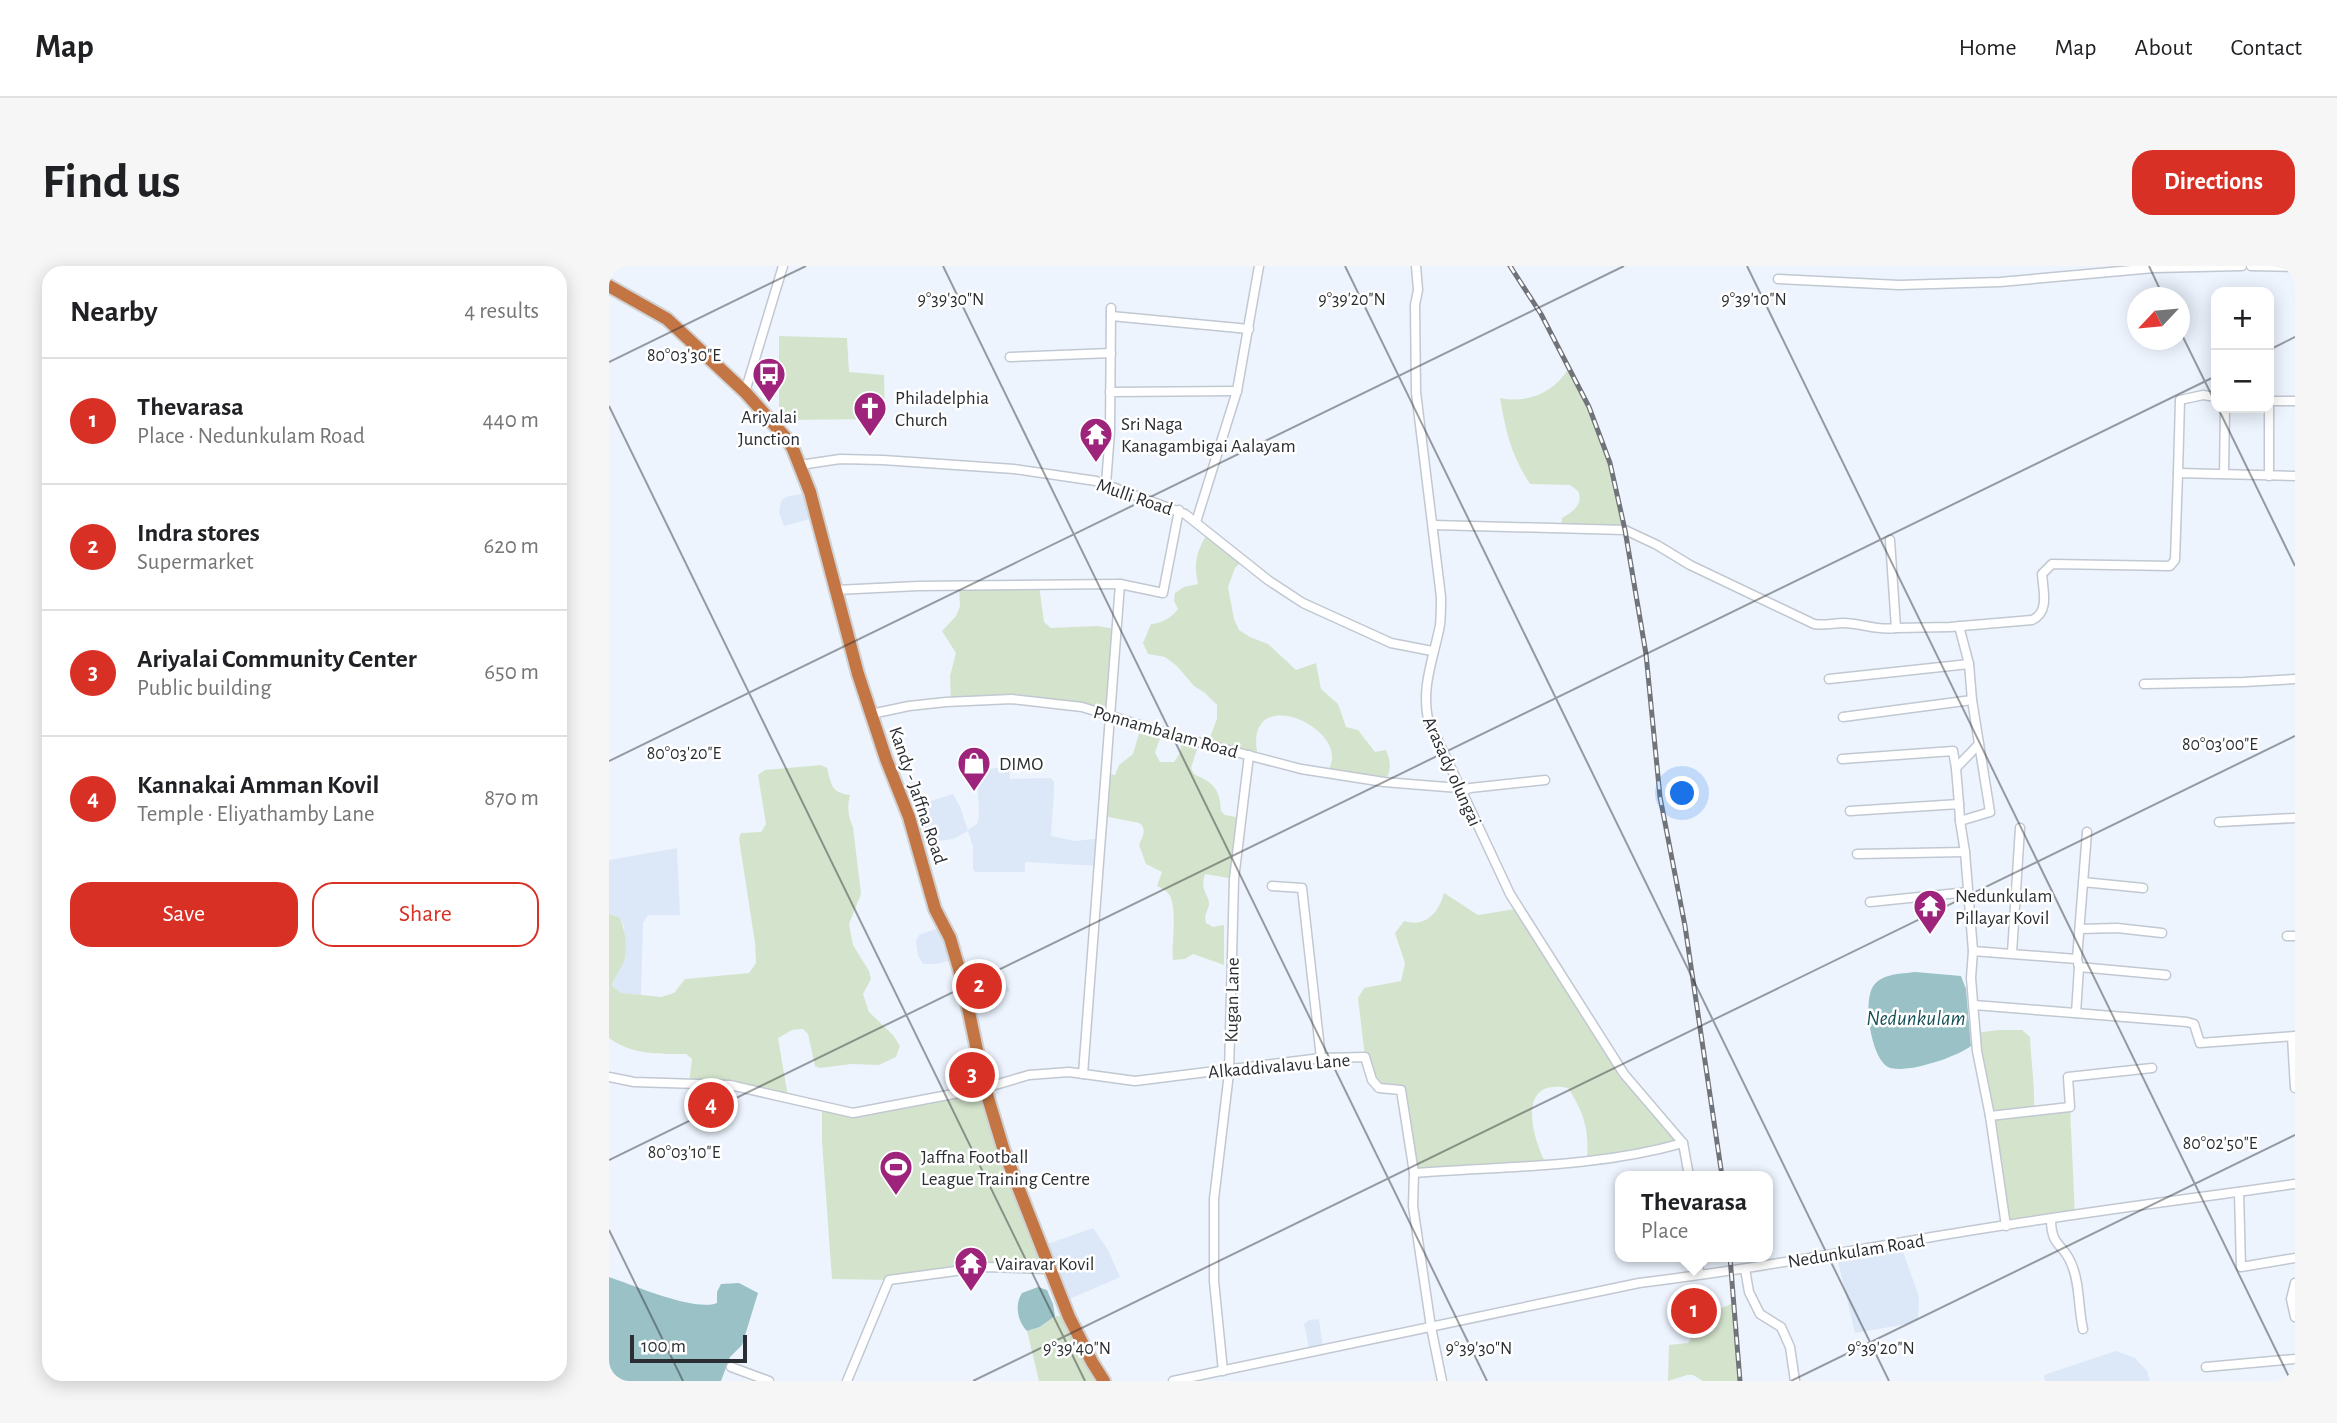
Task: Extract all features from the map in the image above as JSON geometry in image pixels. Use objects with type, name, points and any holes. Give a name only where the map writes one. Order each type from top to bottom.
[{"type":"highway","name":"Kandy - Jaffna Road","points":[[609,286],[667,319],[745,392],[787,439],[800,465],[810,492],[858,674],[909,817],[935,909],[950,938],[962,979],[985,1088],[1004,1151],[1069,1317],[1104,1381]]},
{"type":"street","points":[[745,392],[783,266]]},
{"type":"street","points":[[1196,522],[1237,391],[1259,266]]},
{"type":"street","name":"Arasady olungai","points":[[1416,266],[1416,392],[1441,597],[1440,625],[1432,651],[1424,701],[1428,719],[1510,894],[1624,1074],[1683,1143]]},
{"type":"street","points":[[1779,279],[1899,285],[2000,282],[2154,268],[2242,266]]},
{"type":"street","points":[[2251,266],[2295,267]]},
{"type":"street","points":[[1106,484],[1110,432],[1111,312],[1249,329]]},
{"type":"street","points":[[1010,357],[1111,353]]},
{"type":"street","points":[[1110,392],[1237,391]]},
{"type":"street","points":[[1434,525],[1625,530],[1690,565],[1814,624],[1824,626],[1844,623],[1880,630],[2020,622],[2039,617],[2044,608],[2042,573],[2052,564],[2170,566],[2175,560],[2180,400],[2203,395],[2211,396]]},
{"type":"street","points":[[2274,401],[2295,401]]},
{"type":"street","points":[[2224,474],[2225,413]]},
{"type":"street","points":[[2269,413],[2269,476]]},
{"type":"street","name":"Mulli Road","points":[[800,465],[840,459],[883,460],[1014,469],[1096,481],[1179,510],[1268,580],[1303,603],[1391,643],[1432,651]]},
{"type":"street","points":[[2178,472],[2295,477]]},
{"type":"street","points":[[837,590],[918,586],[1120,584],[1163,593],[1179,510]]},
{"type":"street","points":[[1890,540],[1896,628]]},
{"type":"street","points":[[1083,1074],[1120,584]]},
{"type":"street","points":[[1959,626],[1969,664],[1990,812],[1960,821]]},
{"type":"street","points":[[1829,679],[1969,664]]},
{"type":"street","points":[[2144,684],[2295,679]]},
{"type":"street","name":"Ponnambalam Road","points":[[871,714],[933,703],[1012,699],[1082,707],[1182,738],[1301,769],[1384,782],[1460,790],[1545,780]]},
{"type":"street","points":[[1843,717],[1972,700]]},
{"type":"street","points":[[1955,768],[1979,744]]},
{"type":"street","points":[[1842,759],[1953,751],[1973,951],[1971,978],[1977,1051],[1990,1116],[2006,1226]]},
{"type":"street","name":"Kugan Lane","points":[[1223,1371],[1215,1281],[1214,1199],[1229,1069],[1234,879],[1249,754]]},
{"type":"street","points":[[1850,811],[1959,804]]},
{"type":"street","points":[[2219,822],[2295,818]]},
{"type":"street","points":[[2012,953],[2020,828]]},
{"type":"street","points":[[2076,1013],[2087,832]]},
{"type":"street","points":[[1857,854],[1965,852]]},
{"type":"street","points":[[2083,881],[2143,888]]},
{"type":"street","points":[[1272,886],[1302,888],[1321,1058]]},
{"type":"street","points":[[1870,902],[1968,892]]},
{"type":"street","points":[[2080,929],[2116,928],[2162,933]]},
{"type":"street","points":[[1973,951],[2012,953],[2166,975]]},
{"type":"street","points":[[1974,1005],[2194,1024],[2200,1043],[2294,1037],[2295,1088]]},
{"type":"street","name":"Alkaddivalavu Lane","points":[[609,1077],[634,1082],[730,1085],[853,1113],[985,1088],[1029,1075],[1069,1072],[1135,1081],[1321,1058],[1365,1057],[1372,1080],[1378,1088],[1401,1090],[1414,1173],[1413,1206],[1442,1381]]},
{"type":"street","points":[[1990,1116],[2070,1107],[2068,1077],[2153,1068]]},
{"type":"street","points":[[1414,1173],[1547,1166],[1648,1153],[1683,1143],[1688,1171]]},
{"type":"street","name":"Nedunkulam Road","points":[[1173,1381],[1639,1283],[2295,1184]]},
{"type":"street","points":[[2239,1192],[2241,1267],[2295,1258]]},
{"type":"street","points":[[2050,1219],[2056,1244],[2072,1264],[2083,1329]]},
{"type":"street","points":[[1698,1262],[1699,1274]]},
{"type":"street","points":[[847,1381],[889,1280],[985,1267],[1050,1269]]},
{"type":"street","points":[[1745,1269],[1749,1292],[1761,1314],[1781,1327],[1786,1337],[1790,1346],[1795,1381]]},
{"type":"street","points":[[2295,1283],[2291,1299],[2295,1317]]},
{"type":"street","points":[[2206,1367],[2295,1359]]},
{"type":"street","points":[[731,1367],[769,1381]]},
{"type":"shaded area","points":[[810,492],[817,517],[784,526],[779,512],[781,501],[786,497]]},
{"type":"shaded area","points":[[1009,768],[1010,779],[1051,778],[1054,791],[1051,836],[1076,841],[1102,838],[1099,866],[1025,862],[1023,872],[975,872],[973,847],[968,831],[953,839],[917,844],[906,809],[953,794],[968,830],[977,824],[979,817],[977,770]]},
{"type":"shaded area","points":[[677,848],[680,915],[648,915],[643,923],[641,996],[621,993],[612,987],[616,972],[624,960],[624,926],[619,917],[609,914],[609,860]]},
{"type":"shaded area","points":[[944,926],[953,960],[923,964],[918,956],[916,941],[919,935]]},
{"type":"shaded area","points":[[996,966],[1010,991],[967,1006],[962,979]]},
{"type":"shaded area","points":[[1093,1228],[1108,1250],[1120,1277],[1063,1302],[1042,1246]]},
{"type":"shaded area","points":[[1900,1243],[1919,1297],[1918,1319],[1907,1324],[1855,1333],[1836,1253]]},
{"type":"shaded area","points":[[1319,1319],[1323,1349],[1310,1352],[1304,1324],[1309,1320]]},
{"type":"shaded area","points":[[2116,1351],[2135,1358],[2147,1371],[2150,1381],[2045,1381],[2044,1375]]},
{"type":"green space","points":[[779,336],[847,338],[849,372],[884,375],[885,419],[787,420],[779,412]]},
{"type":"green space","points":[[1568,369],[1589,407],[1610,463],[1625,530],[1561,528],[1562,518],[1578,504],[1578,491],[1570,485],[1530,484],[1510,443],[1500,398],[1530,398],[1556,384]]},
{"type":"green space","points":[[1208,532],[1244,559],[1235,568],[1228,587],[1234,619],[1239,630],[1268,644],[1296,670],[1316,663],[1321,689],[1338,704],[1346,727],[1358,730],[1375,752],[1386,750],[1390,766],[1384,782],[1326,773],[1332,757],[1327,741],[1315,728],[1298,719],[1281,715],[1266,719],[1257,733],[1258,757],[1207,745],[1217,719],[1217,705],[1165,657],[1148,654],[1143,643],[1151,624],[1166,620],[1178,609],[1174,601],[1175,593],[1184,587],[1198,584],[1197,557]]},
{"type":"green space","points":[[1039,585],[1044,622],[1051,628],[1097,626],[1116,629],[1109,716],[1012,699],[951,701],[950,676],[956,653],[942,631],[956,616],[960,606],[959,586]]},
{"type":"green space","points":[[1141,727],[1162,732],[1155,753],[1160,762],[1174,762],[1180,753],[1182,738],[1199,743],[1191,768],[1194,774],[1214,787],[1221,811],[1225,815],[1241,818],[1234,879],[1205,874],[1203,880],[1209,901],[1206,923],[1213,927],[1224,925],[1224,965],[1193,954],[1185,959],[1173,960],[1173,905],[1167,892],[1157,886],[1162,872],[1146,864],[1139,845],[1143,828],[1139,823],[1103,816],[1105,773],[1115,775],[1119,765],[1133,754]]},
{"type":"green space","points":[[821,765],[827,768],[835,790],[850,795],[849,811],[861,894],[849,924],[853,945],[871,979],[863,994],[869,1012],[893,1035],[900,1046],[896,1057],[879,1065],[851,1064],[820,1068],[815,1066],[808,1034],[803,1029],[792,1030],[778,1038],[788,1097],[689,1083],[692,1059],[686,1054],[636,1051],[609,1038],[609,914],[619,917],[625,938],[624,961],[612,986],[621,993],[661,997],[674,993],[685,979],[749,973],[756,963],[755,943],[739,839],[741,833],[761,832],[766,824],[758,775],[765,770]]},
{"type":"green space","points":[[1444,893],[1478,915],[1521,908],[1624,1074],[1683,1143],[1587,1162],[1585,1123],[1578,1106],[1568,1088],[1551,1087],[1540,1092],[1534,1101],[1532,1113],[1533,1127],[1547,1166],[1414,1173],[1401,1091],[1379,1088],[1365,1057],[1358,998],[1364,988],[1401,981],[1405,963],[1395,933],[1404,921],[1419,922],[1430,917],[1439,906]]},
{"type":"green space","points":[[2022,1030],[2030,1037],[2034,1109],[2070,1107],[2075,1216],[2006,1226],[1976,1033]]},
{"type":"green space","name":"Jaffna Football League Training Centre","points":[[985,1088],[1050,1269],[985,1267],[889,1280],[832,1279],[822,1106],[853,1113]]},
{"type":"green space","points":[[1733,1303],[1740,1381],[1703,1381],[1693,1375],[1687,1375],[1668,1381],[1669,1345],[1688,1343],[1696,1331],[1691,1322]]},
{"type":"green space","points":[[1055,1316],[1069,1317],[1104,1381],[1039,1381],[1027,1331],[1041,1327]]},
{"type":"water","name":"Nedunkulam","points":[[1915,972],[1961,976],[1966,989],[1971,1046],[1930,1064],[1896,1069],[1882,1062],[1873,1041],[1869,1015],[1870,992],[1883,978]]},
{"type":"water","points":[[609,1277],[694,1304],[717,1303],[717,1292],[721,1284],[739,1283],[758,1293],[742,1345],[730,1357],[721,1381],[609,1381]]},
{"type":"water","points":[[1038,1287],[1047,1290],[1055,1316],[1040,1327],[1027,1331],[1019,1318],[1018,1303],[1022,1293]]},
{"type":"railway","points":[[1510,266],[1541,314],[1589,407],[1610,463],[1625,530],[1646,654],[1660,797],[1685,926],[1721,1171]]},
{"type":"railway","points":[[1730,1262],[1740,1381]]},
{"type":"place","name":"Ariyalai Junction","points":[[769,404]]},
{"type":"place","name":"Philadelphia Church","points":[[870,438]]},
{"type":"place","name":"Sri Naga Kanagambigai Aalayam","points":[[1096,464]]},
{"type":"place","name":"DIMO","points":[[974,793]]},
{"type":"place","name":"Nedunkulam Pillayar Kovil","points":[[1930,936]]},
{"type":"place","name":"Indra stores","points":[[979,986]]},
{"type":"place","name":"Ariyalai Community Center","points":[[972,1075]]},
{"type":"place","name":"Kannakai Amman Kovil","points":[[711,1105]]},
{"type":"place","name":"Jaffna Football League Training Centre","points":[[896,1197]]},
{"type":"place","name":"Vairavar Kovil","points":[[971,1293]]},
{"type":"place","name":"Thevarasa","points":[[1694,1311]]}]
